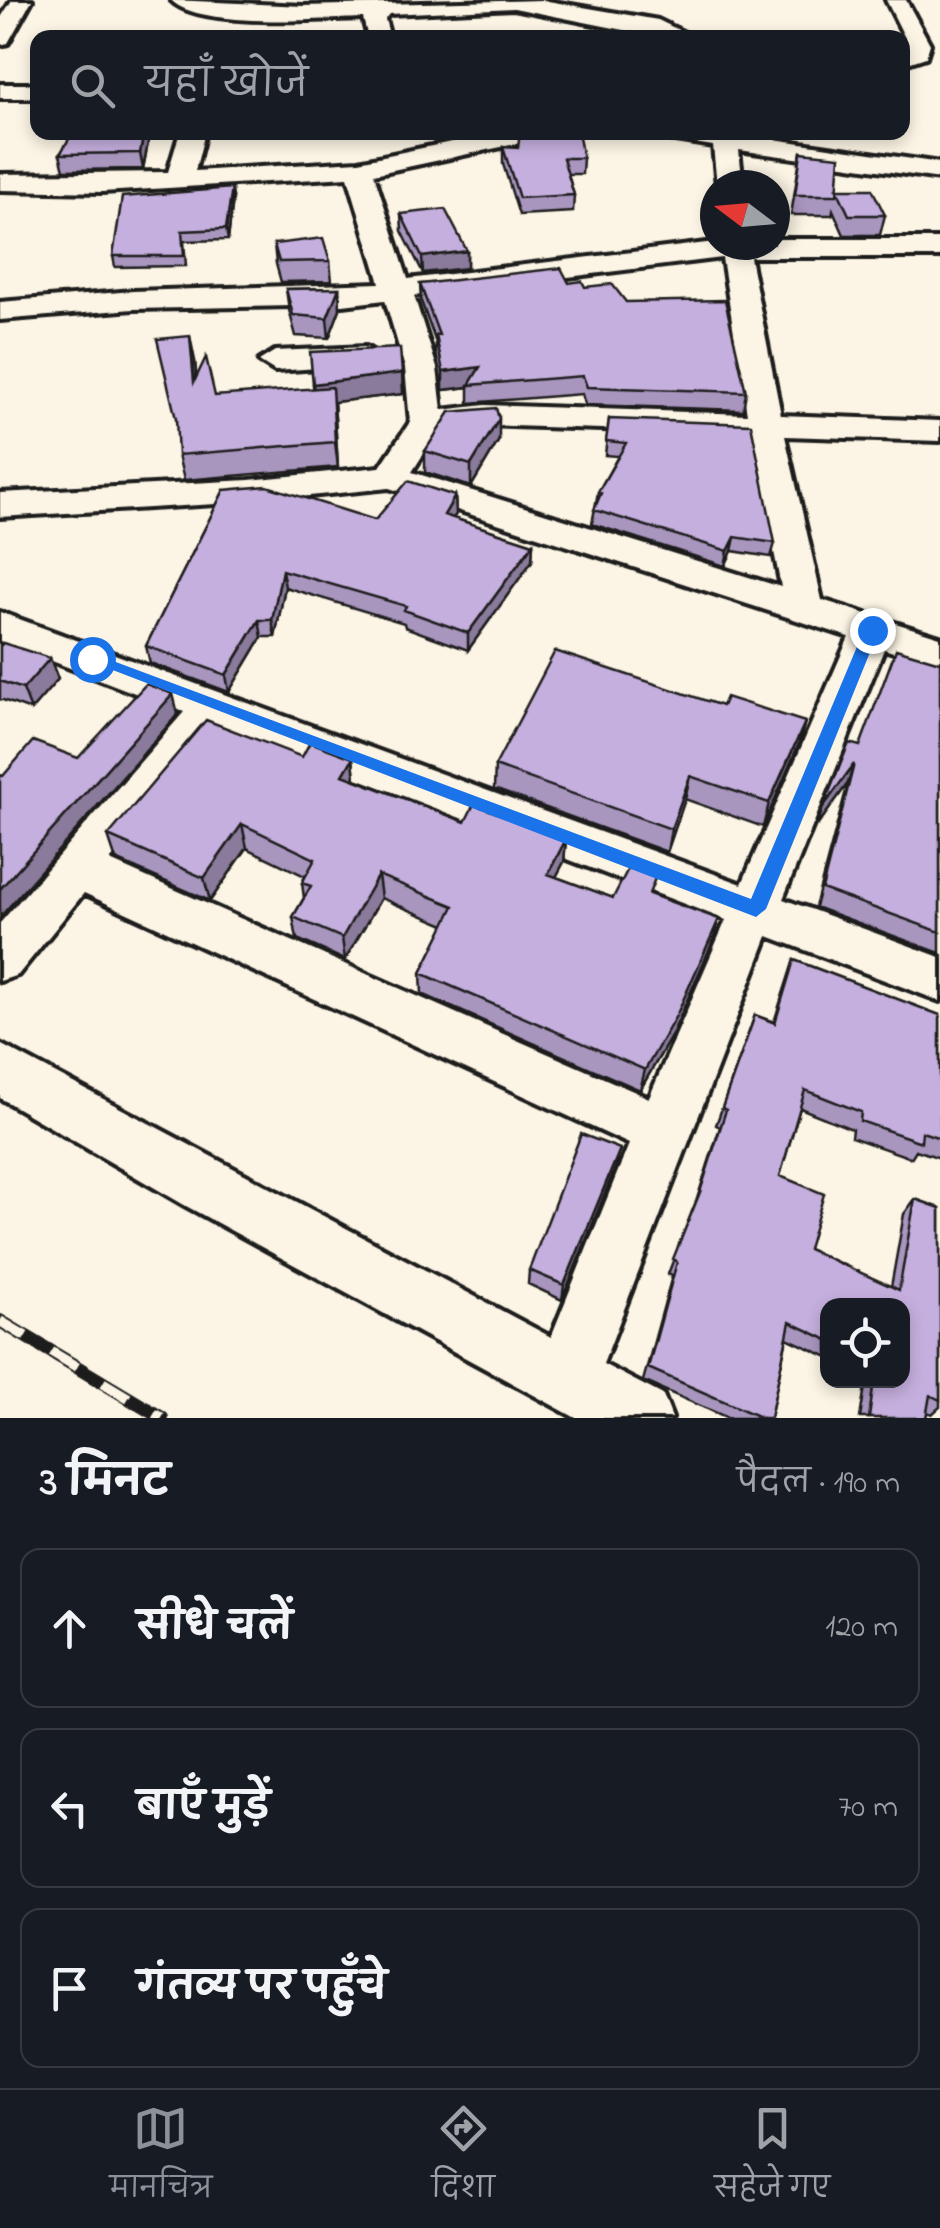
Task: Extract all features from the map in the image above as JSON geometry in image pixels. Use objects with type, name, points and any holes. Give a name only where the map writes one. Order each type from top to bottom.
[{"type":"street","points":[[0,38],[22,0]]},
{"type":"street","points":[[181,0],[187,6],[228,9],[374,12],[408,3],[507,1],[620,19],[657,30]]},
{"type":"street","points":[[896,0],[918,44],[913,61]]},
{"type":"street","points":[[374,12],[378,30]]},
{"type":"street","points":[[0,90],[30,92]]},
{"type":"street","points":[[180,176],[191,140]]},
{"type":"street","points":[[0,182],[102,184],[180,176],[359,169],[499,140]]},
{"type":"street","points":[[707,140],[940,171]]},
{"type":"street","points":[[726,144],[729,170]]},
{"type":"street","points":[[359,169],[416,354],[427,422],[391,477]]},
{"type":"street","points":[[790,247],[940,248]]},
{"type":"street","points":[[0,311],[133,300],[343,296],[700,250]]},
{"type":"street","points":[[736,260],[766,427],[806,611]]},
{"type":"street","points":[[274,361],[416,354]]},
{"type":"street","points":[[427,422],[485,415],[940,430]]},
{"type":"street","points":[[0,505],[249,491],[391,477],[940,652]]},
{"type":"street","points":[[0,626],[940,979]]},
{"type":"street","points":[[566,1378],[662,1131],[872,630]]},
{"type":"street","points":[[0,959],[214,705]]},
{"type":"street","points":[[79,869],[662,1131]]},
{"type":"street","points":[[0,1069],[206,1186],[640,1418]]},
{"type":"building","points":[[68,140],[142,140],[140,153],[60,154]]},
{"type":"building","points":[[519,140],[580,140],[583,158],[563,158],[574,195],[519,198],[503,147],[518,148]]},
{"type":"building","points":[[801,152],[840,156],[837,195],[795,195]]},
{"type":"building","points":[[232,188],[226,229],[182,231],[184,256],[113,256],[122,197]]},
{"type":"building","points":[[837,189],[872,189],[885,215],[849,215]]},
{"type":"building","points":[[445,209],[467,251],[422,257],[401,214]]},
{"type":"building","points":[[323,238],[330,261],[279,262],[274,244]]},
{"type":"building","points":[[561,268],[569,283],[582,281],[585,287],[612,284],[626,302],[725,300],[746,392],[587,387],[583,376],[469,385],[480,367],[443,372],[439,335],[420,284]]},
{"type":"building","points":[[339,288],[327,318],[293,315],[286,289]]},
{"type":"building","points":[[190,336],[194,382],[206,357],[215,396],[332,387],[335,442],[178,455],[176,419],[157,339]]},
{"type":"building","points":[[400,348],[402,373],[313,384],[310,352]]},
{"type":"building","points":[[496,408],[499,419],[471,465],[425,451],[450,412]]},
{"type":"building","points":[[609,419],[751,424],[775,543],[735,537],[728,551],[594,510],[601,493],[598,492],[626,443],[606,441]]},
{"type":"building","points":[[408,481],[455,496],[444,515],[533,544],[468,633],[404,610],[406,606],[282,570],[272,620],[259,620],[226,675],[146,646],[224,490],[267,486],[375,520]]},
{"type":"building","points":[[3,643],[50,658],[23,689],[0,681]]},
{"type":"building","points":[[896,649],[940,662],[940,932],[822,889],[854,764],[823,807],[849,743],[860,746]]},
{"type":"building","points":[[555,651],[722,706],[726,697],[805,722],[769,803],[690,776],[671,829],[495,766]]},
{"type":"building","points":[[146,684],[173,694],[0,889],[0,775],[33,741],[78,758]]},
{"type":"building","points":[[206,720],[302,757],[310,742],[353,758],[343,775],[465,822],[474,804],[566,839],[548,874],[613,898],[631,863],[657,873],[649,894],[719,919],[677,1014],[645,1070],[421,973],[454,906],[378,875],[342,938],[293,917],[311,886],[302,883],[315,859],[242,824],[204,878],[108,836]]},
{"type":"building","points":[[794,960],[940,1015],[940,1138],[922,1132],[921,1142],[860,1121],[861,1112],[805,1090],[780,1176],[824,1194],[808,1249],[899,1290],[915,1199],[940,1208],[940,1400],[930,1395],[926,1418],[869,1418],[873,1388],[910,1388],[910,1298],[820,1298],[820,1336],[790,1322],[770,1418],[762,1418],[648,1368],[677,1262],[673,1259],[700,1192],[726,1110],[722,1108],[755,1015],[775,1023]]},
{"type":"building","points":[[581,1134],[620,1149],[564,1285],[529,1270]]},
{"type":"railway","points":[[0,1321],[162,1418]]},
{"type":"route","points":[[92,659],[756,909],[872,630]]}]
